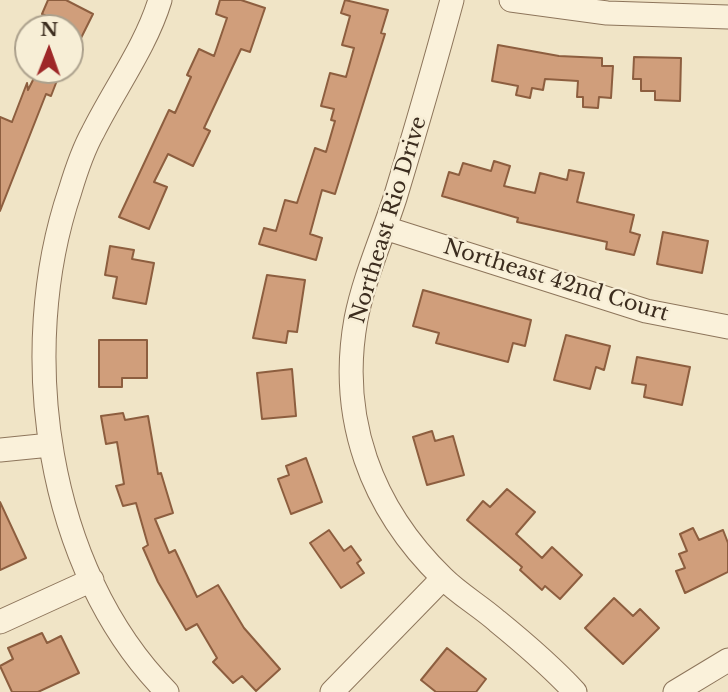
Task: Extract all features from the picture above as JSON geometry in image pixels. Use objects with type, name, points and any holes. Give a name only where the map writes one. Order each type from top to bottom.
[{"type":"street","points":[[160,0],[92,134],[61,219],[46,313],[44,374],[50,445],[68,522],[92,580],[132,648],[167,692]]},
{"type":"street","name":"Northeast Rio Drive","points":[[452,0],[386,228],[367,277],[356,318],[349,370],[352,412],[363,459],[390,510],[443,578],[498,621],[575,692]]},
{"type":"street","points":[[511,0],[607,13],[728,17]]},
{"type":"street","name":"Northeast 42nd Court","points":[[386,228],[646,311],[728,327]]},
{"type":"street","points":[[0,450],[50,445]]},
{"type":"street","points":[[332,692],[443,578]]},
{"type":"street","points":[[0,622],[92,580]]},
{"type":"street","points":[[675,692],[728,660]]},
{"type":"building","points":[[48,0],[66,0],[93,14],[84,32],[84,14],[42,14]]},
{"type":"building","points":[[220,0],[241,0],[265,8],[250,52],[241,49],[204,128],[210,131],[193,166],[168,154],[154,182],[167,187],[149,229],[119,217],[169,110],[175,113],[191,77],[187,75],[199,49],[214,56],[227,18],[216,14]]},
{"type":"building","points":[[345,0],[388,10],[381,33],[385,34],[335,194],[322,190],[310,234],[322,238],[316,260],[259,244],[264,228],[276,231],[285,200],[297,203],[315,148],[326,152],[335,121],[331,120],[334,109],[321,106],[330,73],[346,77],[354,48],[342,45],[350,16],[341,13]]},
{"type":"building","points":[[498,45],[559,56],[602,58],[602,66],[613,66],[611,98],[599,97],[598,108],[583,107],[583,97],[577,97],[578,81],[545,79],[543,90],[532,88],[530,98],[516,95],[518,86],[492,81]]},
{"type":"building","points":[[634,57],[681,58],[680,101],[655,100],[655,91],[641,91],[641,79],[633,79]]},
{"type":"building","points":[[27,84],[28,90],[31,84],[56,84],[51,96],[46,94],[0,211],[0,117],[12,122]]},
{"type":"building","points":[[494,161],[510,166],[504,186],[535,193],[540,173],[567,180],[569,170],[584,173],[577,202],[634,215],[630,232],[640,235],[634,255],[606,249],[607,242],[517,222],[518,218],[442,196],[449,172],[459,175],[463,163],[491,171]]},
{"type":"building","points":[[663,232],[708,241],[702,273],[657,264]]},
{"type":"building","points":[[110,246],[134,250],[132,259],[154,263],[146,304],[113,298],[117,277],[105,275]]},
{"type":"building","points":[[267,275],[305,280],[297,332],[288,331],[286,343],[253,338]]},
{"type":"building","points":[[423,290],[531,320],[525,346],[513,343],[508,362],[436,343],[439,333],[413,326]]},
{"type":"building","points":[[566,335],[610,346],[604,370],[596,367],[590,389],[554,380]]},
{"type":"building","points":[[99,340],[147,340],[147,378],[122,378],[122,387],[99,387]]},
{"type":"building","points":[[637,357],[690,367],[682,405],[644,397],[646,385],[632,383]]},
{"type":"building","points":[[292,369],[296,416],[262,419],[257,373]]},
{"type":"building","points":[[123,413],[125,420],[148,416],[158,474],[161,473],[173,513],[155,519],[169,553],[175,550],[197,597],[218,585],[244,628],[280,669],[256,691],[242,676],[233,683],[213,662],[217,658],[197,624],[186,630],[158,582],[143,548],[148,545],[136,503],[123,506],[116,486],[124,484],[117,442],[106,444],[101,416]]},
{"type":"building","points":[[432,431],[435,441],[453,436],[464,475],[427,485],[413,437]]},
{"type":"building","points":[[306,458],[322,502],[291,514],[278,479],[289,475],[286,466]]},
{"type":"building","points":[[507,489],[535,512],[516,534],[542,558],[552,547],[582,575],[560,599],[545,586],[542,590],[520,570],[522,567],[467,520],[483,501],[490,507]]},
{"type":"building","points":[[0,502],[26,558],[0,570]]},
{"type":"building","points":[[693,528],[699,540],[723,530],[728,543],[728,572],[685,593],[676,571],[685,568],[679,554],[687,551],[680,534]]},
{"type":"building","points":[[329,530],[344,551],[351,546],[361,560],[357,563],[364,573],[341,588],[310,543]]},
{"type":"building","points":[[614,598],[633,616],[640,609],[659,628],[623,664],[585,628]]},
{"type":"building","points":[[42,633],[47,643],[61,636],[79,673],[38,692],[12,692],[0,666],[13,659],[8,648]]},
{"type":"building","points":[[447,648],[486,679],[476,692],[436,692],[421,680]]}]
